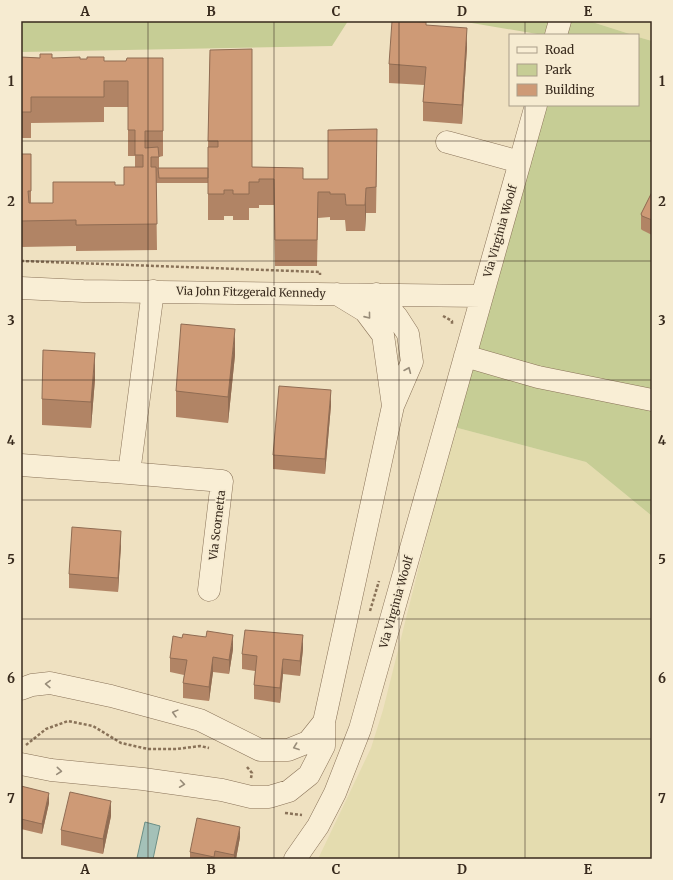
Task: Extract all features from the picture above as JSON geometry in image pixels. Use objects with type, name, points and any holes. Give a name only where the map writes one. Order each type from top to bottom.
[{"type":"street","points":[[556,34],[560,21]]},
{"type":"street","name":"Via Virginia Woolf","points":[[296,859],[336,793],[360,729],[536,106]]},
{"type":"street","points":[[447,142],[520,162]]},
{"type":"street","name":"Via John Fitzgerald Kennedy","points":[[21,288],[83,291],[482,296]]},
{"type":"street","points":[[129,473],[153,291]]},
{"type":"street","points":[[336,294],[365,311],[383,335],[393,406]]},
{"type":"street","points":[[21,764],[51,770],[165,782],[222,790],[251,796],[270,797],[290,791],[309,775],[324,746],[324,722],[393,406],[412,362],[408,334],[397,317],[376,294]]},
{"type":"street","points":[[465,356],[538,377],[652,400]]},
{"type":"street","name":"Via Scornetta","points":[[21,465],[222,481],[209,590]]},
{"type":"street","points":[[21,689],[32,684],[50,683],[110,696],[200,720],[260,750],[288,750],[308,742],[324,722]]},
{"type":"street","name":"Via Virginia Woolf","points":[[282,859],[312,833]]},
{"type":"path","points":[[370,613],[381,575]]},
{"type":"path","points":[[21,749],[46,728],[68,721],[93,726],[121,742],[148,749],[177,749],[200,746],[213,749]]},
{"type":"path","points":[[244,762],[252,773],[251,796]]},
{"type":"path","points":[[279,813],[307,816],[312,833]]},
{"type":"shaded area","points":[[589,21],[652,21],[652,41],[639,37],[639,34],[630,34]]},
{"type":"shaded area","points":[[454,427],[586,462],[652,516],[652,859],[318,859],[371,748],[383,710]]},
{"type":"green space","points":[[21,21],[348,21],[332,46],[21,52]]},
{"type":"green space","points":[[460,21],[589,21],[630,34],[537,34]]},
{"type":"green space","points":[[639,37],[652,41],[652,516],[586,462],[454,427],[532,106],[639,106]]},
{"type":"water","points":[[145,822],[160,826],[153,859],[137,858]]},
{"type":"building","points":[[392,21],[426,22],[426,25],[467,28],[462,105],[423,102],[426,67],[389,64]]},
{"type":"building","points":[[252,49],[252,167],[303,168],[303,179],[328,179],[328,130],[377,129],[376,187],[366,188],[365,205],[346,205],[345,194],[318,192],[317,240],[275,240],[274,179],[259,179],[259,182],[249,182],[249,194],[233,194],[233,190],[224,190],[224,194],[208,194],[208,147],[218,147],[218,141],[208,141],[210,50]]},
{"type":"building","points":[[40,54],[52,54],[52,58],[80,57],[80,59],[87,59],[87,57],[104,57],[104,61],[126,61],[127,58],[163,58],[163,131],[145,131],[145,148],[158,147],[159,157],[151,157],[151,167],[156,167],[157,224],[76,225],[76,220],[21,221],[21,154],[31,154],[31,191],[28,191],[29,203],[53,203],[53,182],[115,182],[115,185],[124,185],[124,167],[143,167],[143,155],[135,155],[135,130],[128,130],[128,81],[104,81],[104,97],[31,97],[31,112],[21,112],[21,57],[40,58]]},
{"type":"building","points":[[158,168],[208,168],[208,178],[159,178]]},
{"type":"building","points":[[652,192],[652,220],[642,216],[641,214]]},
{"type":"building","points":[[181,324],[235,329],[228,397],[176,391]]},
{"type":"building","points":[[43,350],[95,353],[91,402],[42,399]]},
{"type":"building","points":[[279,386],[331,390],[325,459],[273,455]]},
{"type":"building","points":[[72,527],[121,531],[118,578],[69,574]]},
{"type":"building","points":[[245,630],[303,635],[300,661],[283,659],[280,688],[254,685],[257,656],[242,654]]},
{"type":"building","points":[[207,631],[233,635],[229,660],[213,657],[209,687],[183,683],[187,660],[170,658],[173,636],[182,638],[183,634],[206,637]]},
{"type":"building","points":[[21,786],[49,793],[42,824],[21,819]]},
{"type":"building","points":[[70,792],[111,801],[103,839],[61,830]]},
{"type":"building","points":[[197,818],[240,827],[234,855],[215,851],[214,857],[190,852]]}]
